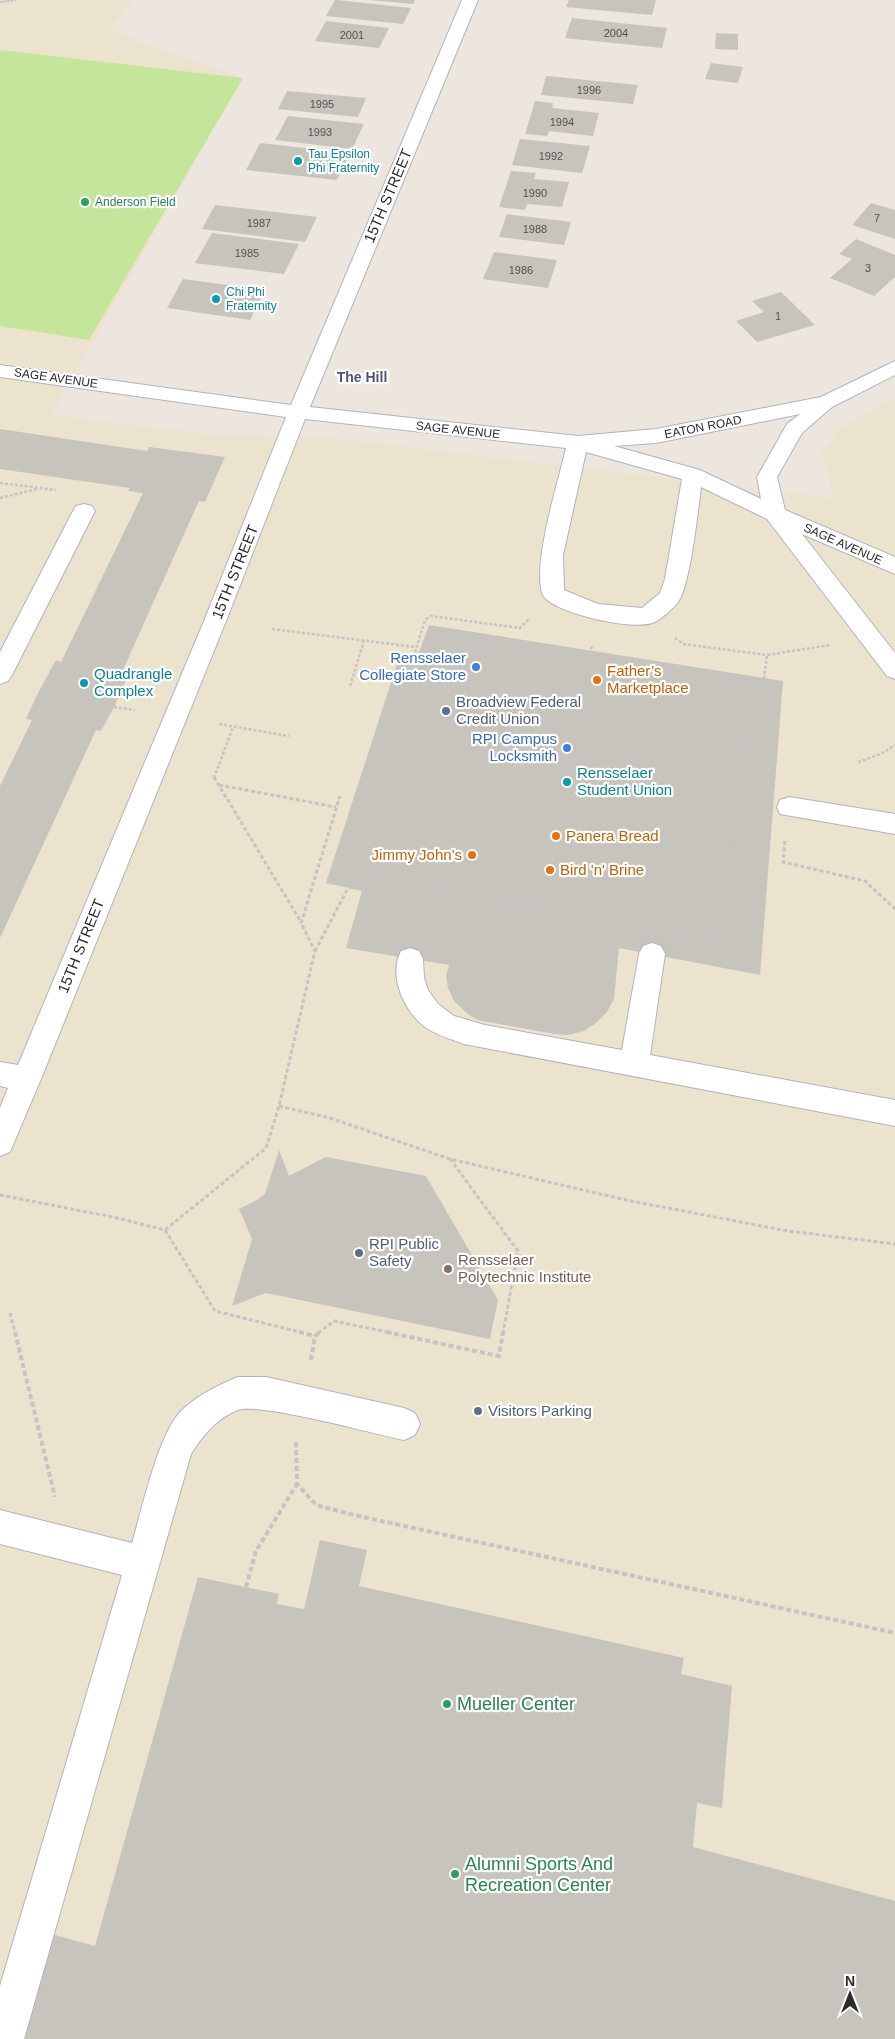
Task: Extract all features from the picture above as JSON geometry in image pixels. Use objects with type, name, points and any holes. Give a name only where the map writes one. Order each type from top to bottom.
[{"type":"street","name":"15TH STREET","points":[[0,1143],[470,0]]},
{"type":"street","name":"EATON ROAD","points":[[775,514],[767,477],[794,429],[826,402],[895,367]]},
{"type":"street","name":"SAGE AVENUE","points":[[0,371],[299,412],[578,443],[693,475],[775,514],[895,566]]},
{"type":"street","name":"EATON ROAD","points":[[578,443],[656,436],[826,402]]},
{"type":"street","points":[[578,443],[552,555],[550,575],[554,594],[576,606],[601,613],[647,616],[670,597],[676,579],[693,475]]},
{"type":"street","points":[[0,675],[84,511]]},
{"type":"street","points":[[775,514],[895,670]]},
{"type":"street","points":[[789,807],[895,824]]},
{"type":"street","points":[[634,1065],[652,954]]},
{"type":"street","points":[[410,959],[408,968],[413,988],[424,1008],[443,1024],[474,1034],[895,1113]]},
{"type":"street","points":[[0,1074],[27,1079]]},
{"type":"street","points":[[4,2039],[177,1447],[192,1423],[214,1404],[238,1393],[266,1393],[404,1424]]},
{"type":"street","points":[[0,1527],[144,1564]]},
{"type":"path","points":[[0,2],[17,0]]},
{"type":"path","points":[[0,498],[40,488]]},
{"type":"path","points":[[431,683],[411,664],[425,620],[431,616],[520,628],[554,594]]},
{"type":"path","points":[[272,629],[415,647]]},
{"type":"path","points":[[374,877],[445,638],[749,683],[716,935],[677,928]]},
{"type":"path","points":[[350,686],[364,641]]},
{"type":"path","points":[[683,644],[767,655],[831,645]]},
{"type":"path","points":[[740,754],[756,745],[767,655]]},
{"type":"path","points":[[114,707],[136,710]]},
{"type":"path","points":[[220,724],[289,736]]},
{"type":"path","points":[[233,727],[214,778],[301,923],[315,951]]},
{"type":"path","points":[[858,762],[881,754],[895,746]]},
{"type":"path","points":[[218,785],[336,807]]},
{"type":"path","points":[[301,923],[340,796]]},
{"type":"path","points":[[789,807],[782,862],[865,881],[895,909]]},
{"type":"path","points":[[166,1230],[266,1148],[279,1106],[315,951],[348,888],[374,877],[638,922]]},
{"type":"path","points":[[279,1106],[330,1118],[450,1158],[626,1200],[788,1231],[895,1244]]},
{"type":"path","points":[[310,1363],[315,1336],[334,1322],[499,1356],[518,1251],[450,1158]]},
{"type":"path","points":[[0,1195],[166,1230],[215,1311],[315,1336]]},
{"type":"path","points":[[10,1313],[66,1544]]},
{"type":"path","points":[[246,1587],[256,1551],[297,1484],[296,1438]]},
{"type":"path","points":[[297,1484],[316,1505],[354,1515],[895,1633]]},
{"type":"shaded area","name":"Rensselaer Polytechnic Institute","points":[[0,0],[132,0],[111,31],[243,78],[51,415],[214,435],[325,437],[835,498],[821,454],[839,429],[895,397],[895,2039],[0,2039]]},
{"type":"green space","name":"Anderson Field","points":[[0,50],[243,78],[89,340],[0,326]]},
{"type":"building","points":[[335,0],[411,8],[403,24],[326,16]]},
{"type":"building","points":[[369,0],[415,0],[413,4]]},
{"type":"building","points":[[569,0],[656,0],[652,15],[566,7]]},
{"type":"building","points":[[572,18],[667,28],[662,48],[565,38]]},
{"type":"building","points":[[326,21],[389,28],[379,48],[315,41]]},
{"type":"building","points":[[716,33],[738,34],[738,50],[715,49]]},
{"type":"building","points":[[711,63],[743,67],[738,83],[705,79]]},
{"type":"building","points":[[546,76],[638,85],[633,104],[541,95]]},
{"type":"building","points":[[287,91],[366,98],[358,117],[278,109]]},
{"type":"building","points":[[535,101],[553,103],[552,108],[599,113],[593,136],[549,131],[547,136],[525,134]]},
{"type":"building","points":[[288,116],[364,124],[352,149],[275,140]]},
{"type":"building","points":[[520,139],[590,146],[582,173],[512,165]]},
{"type":"building","name":"Tau Epsilon Phi Fraternity","points":[[260,143],[350,153],[337,180],[246,170]]},
{"type":"building","points":[[511,171],[536,173],[534,179],[569,182],[562,207],[527,204],[525,210],[499,207]]},
{"type":"building","points":[[871,203],[895,210],[895,239],[852,225]]},
{"type":"building","points":[[215,205],[317,217],[305,242],[202,229]]},
{"type":"building","points":[[507,214],[571,222],[564,245],[499,237]]},
{"type":"building","points":[[212,233],[299,244],[284,274],[195,263]]},
{"type":"building","points":[[856,239],[895,255],[895,277],[874,296],[830,278],[852,259],[839,254]]},
{"type":"building","points":[[494,252],[557,260],[548,288],[483,279]]},
{"type":"building","name":"Chi Phi Fraternity","points":[[183,279],[265,290],[250,320],[167,308]]},
{"type":"building","points":[[781,292],[815,325],[757,342],[736,321],[764,312],[752,301]]},
{"type":"building","name":"Quadrangle Complex","points":[[0,429],[147,451],[149,447],[225,457],[205,502],[199,501],[122,672],[129,673],[114,707],[101,731],[96,730],[0,938],[0,786],[32,720],[26,719],[38,693],[56,660],[61,662],[143,493],[128,491],[130,488],[0,469]]},
{"type":"building","name":"Rensselaer Student Union","points":[[429,625],[783,681],[760,975],[619,948],[614,999],[607,1012],[584,1031],[568,1035],[478,1020],[469,1015],[454,1001],[448,988],[446,976],[449,965],[346,948],[362,891],[326,883],[400,655],[417,658]]},
{"type":"building","name":"RPI Public Safety","points":[[279,1150],[289,1176],[326,1157],[426,1176],[498,1300],[490,1339],[266,1293],[232,1306],[252,1239],[239,1209],[265,1194]]},
{"type":"building","name":"Alumni Sports And Recreation Center","points":[[320,1540],[367,1550],[359,1586],[684,1658],[681,1674],[732,1686],[722,1808],[697,1803],[693,1847],[895,1901],[895,2039],[19,2039],[51,1934],[95,1946],[198,1577],[279,1594],[277,1604],[304,1609]]},
{"type":"place","name":"Tau Epsilon Phi Fraternity","points":[[298,161]]},
{"type":"place","name":"Anderson Field","points":[[85,202]]},
{"type":"place","name":"Chi Phi Fraternity","points":[[216,299]]},
{"type":"place","name":"Rensselaer Collegiate Store","points":[[476,667]]},
{"type":"place","name":"Father’s Marketplace","points":[[597,680]]},
{"type":"place","name":"Quadrangle Complex","points":[[84,683]]},
{"type":"place","name":"Broadview Federal Credit Union","points":[[446,711]]},
{"type":"place","name":"RPI Campus Locksmith","points":[[567,748]]},
{"type":"place","name":"Rensselaer Student Union","points":[[567,782]]},
{"type":"place","name":"Panera Bread","points":[[556,836]]},
{"type":"place","name":"Jimmy John's","points":[[472,855]]},
{"type":"place","name":"Bird 'n' Brine","points":[[550,870]]},
{"type":"place","name":"RPI Public Safety","points":[[359,1253]]},
{"type":"place","name":"Rensselaer Polytechnic Institute","points":[[448,1269]]},
{"type":"place","name":"Visitors Parking","points":[[478,1411]]},
{"type":"place","name":"Mueller Center","points":[[447,1704]]},
{"type":"place","name":"Alumni Sports And Recreation Center","points":[[455,1874]]},
{"type":"district","name":"The Hill","points":[[362,377]]}]
